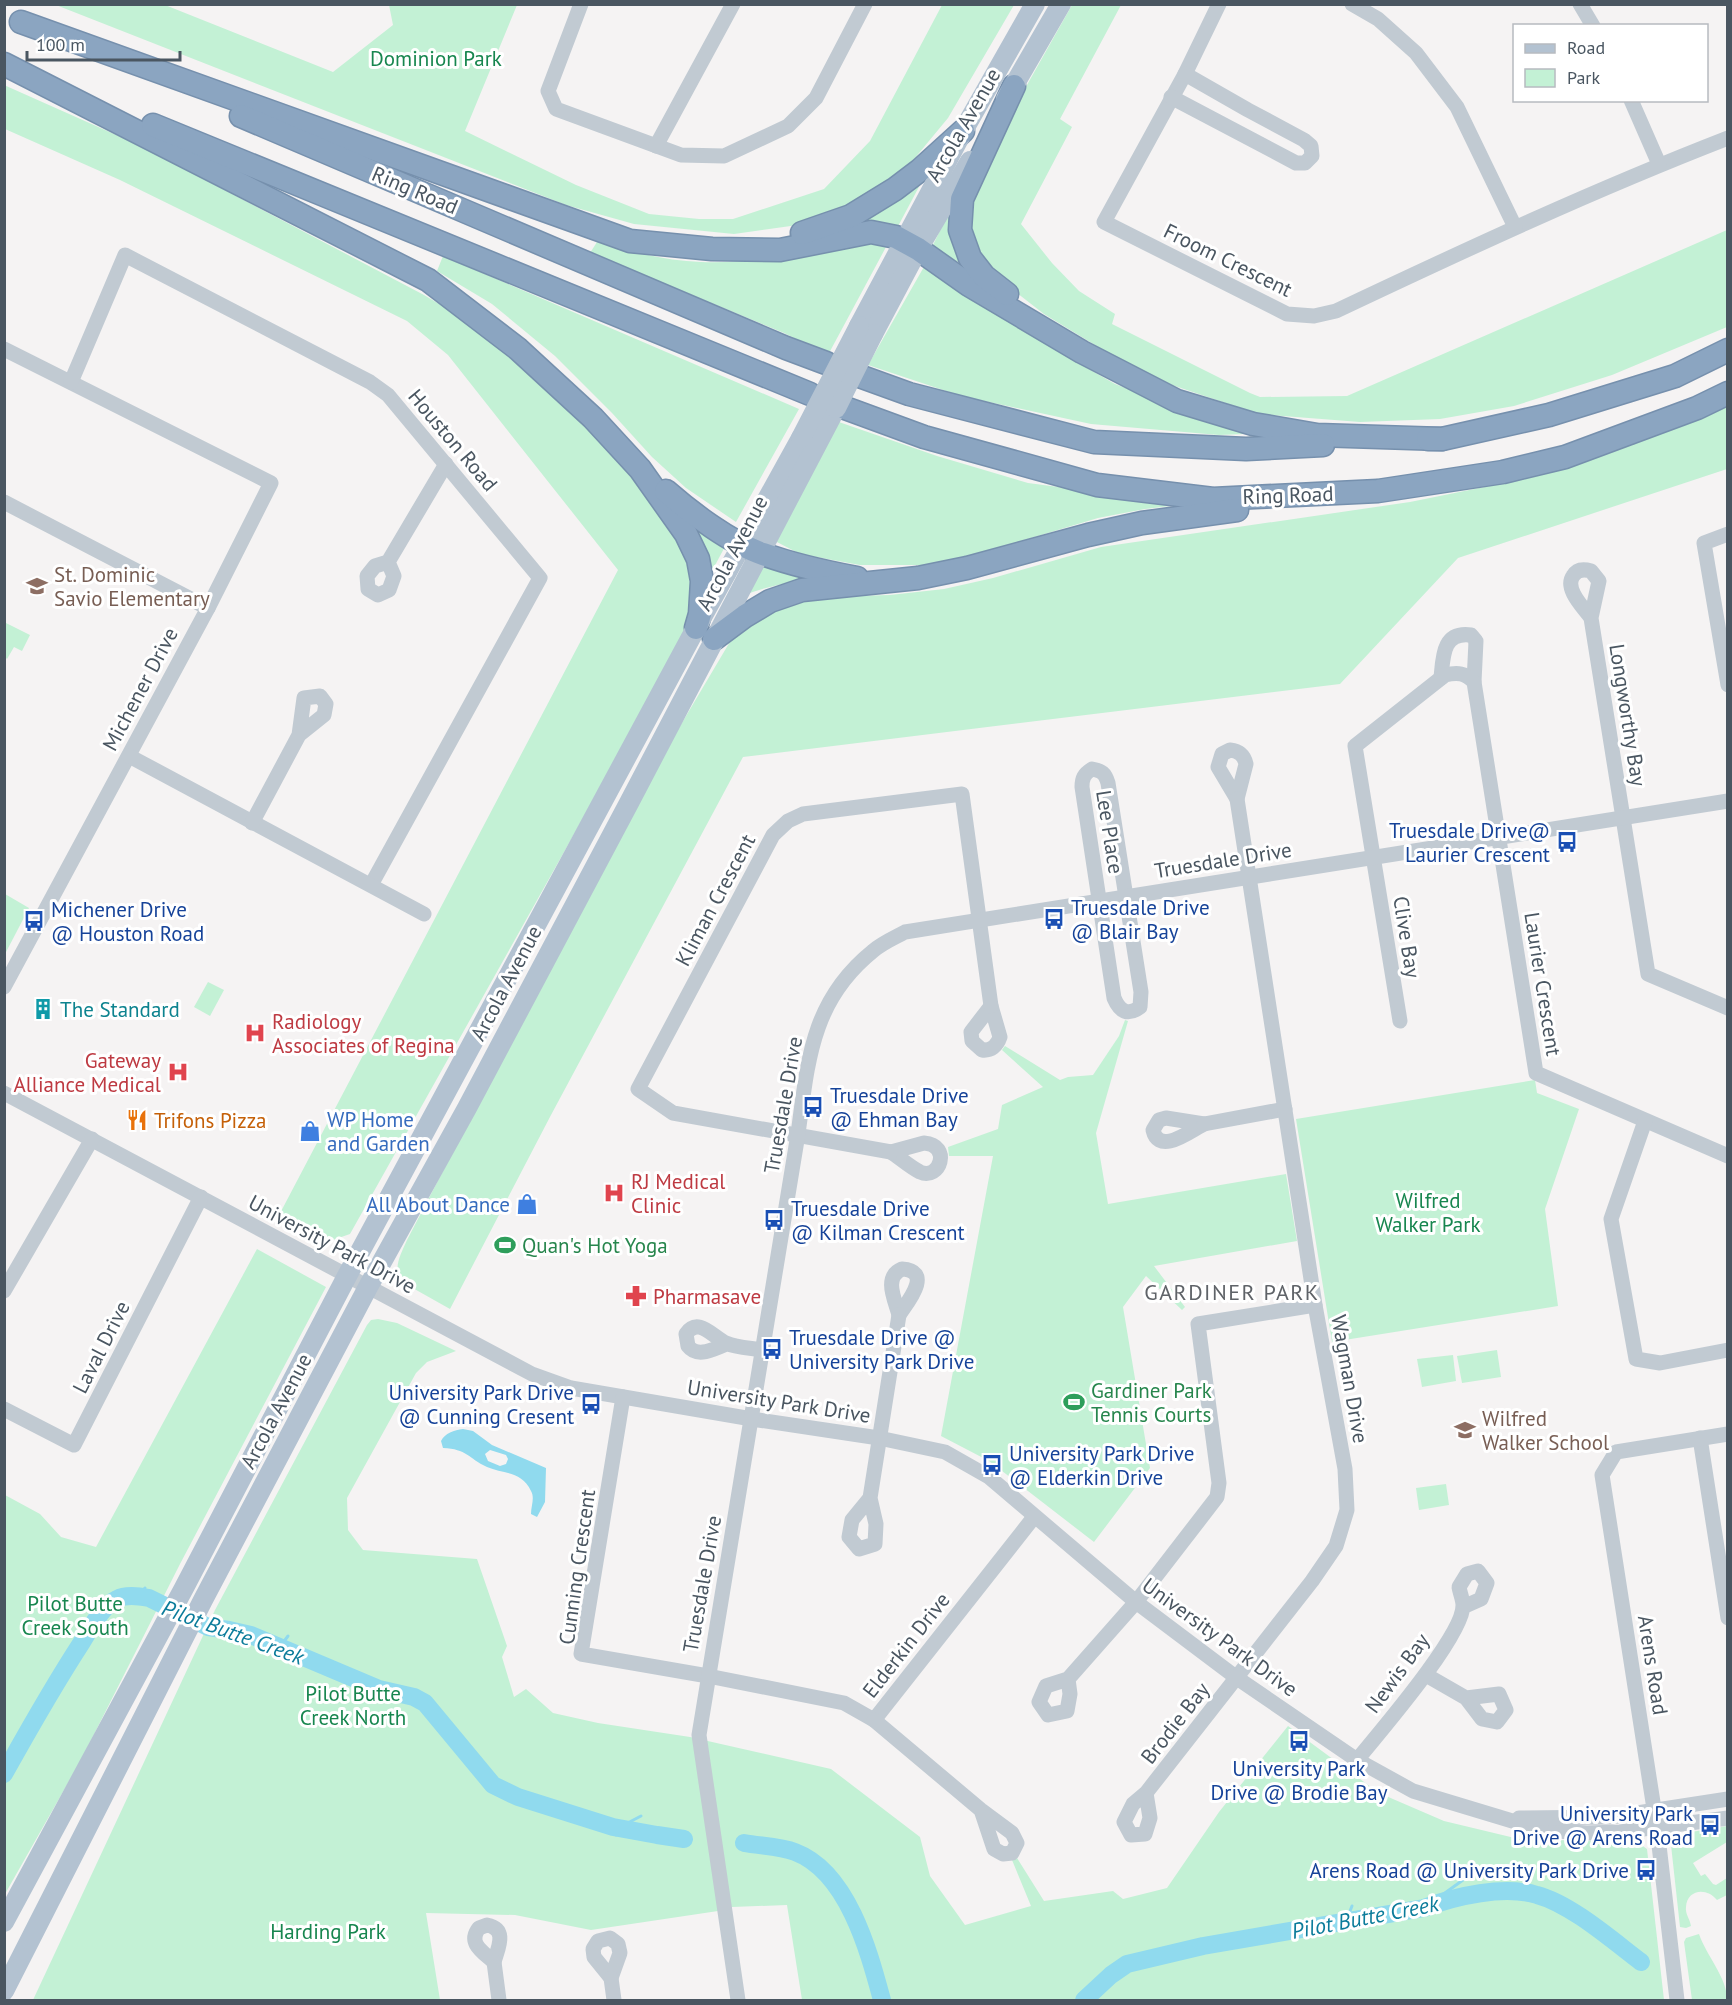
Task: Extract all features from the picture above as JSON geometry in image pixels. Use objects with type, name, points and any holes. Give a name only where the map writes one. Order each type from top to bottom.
[{"type":"highway","points":[[13,18],[630,241],[712,249],[780,250],[871,232],[896,237],[969,285],[1082,352],[1178,400],[1253,424],[1317,435],[1442,439]]},
{"type":"highway","name":"Ring Road","points":[[13,18],[786,348],[826,363]]},
{"type":"highway","points":[[4,64],[428,280],[518,349],[593,418],[639,469],[686,534],[698,559],[702,581],[705,634],[770,601],[802,590],[918,578],[967,568],[1088,535],[1142,523],[1344,498],[1378,491]]},
{"type":"highway","name":"Ring Road","points":[[4,64],[810,394]]},
{"type":"highway","points":[[1014,86],[962,199],[960,230],[970,258],[984,276],[1082,352]]},
{"type":"highway","points":[[712,249],[792,236],[851,216],[895,189],[963,131]]},
{"type":"highway","points":[[862,377],[909,394],[1094,442],[1246,449],[1442,439],[1549,415],[1675,376],[1728,350]]},
{"type":"highway","name":"Ring Road","points":[[845,408],[924,437],[1097,485],[1213,499],[1378,491],[1503,472],[1565,457],[1697,408],[1728,393]]},
{"type":"highway","points":[[639,469],[685,508],[752,549],[805,567],[877,583]]},
{"type":"main road","name":"Arcola Avenue","points":[[4,1922],[184,1588],[347,1276],[752,549],[911,245],[963,131],[1035,4]]},
{"type":"main road","name":"Arcola Avenue","points":[[911,245],[1014,86],[1061,4]]},
{"type":"main road","name":"Arcola Avenue","points":[[4,1991],[203,1600],[368,1287],[467,1108],[705,634]]},
{"type":"street","points":[[581,4],[548,91],[556,109],[681,155],[724,156],[788,126],[816,98],[865,4]]},
{"type":"street","points":[[656,146],[732,4]]},
{"type":"street","name":"Froom Crescent","points":[[1219,4],[1185,74],[1104,222],[1287,314],[1314,316],[1336,311],[1515,227],[1728,138]]},
{"type":"street","points":[[1352,4],[1378,19],[1416,53],[1457,107],[1515,227]]},
{"type":"street","points":[[1580,4],[1592,24]]},
{"type":"street","points":[[1171,97],[1296,163],[1305,163],[1312,156],[1311,146],[1304,140],[1248,111],[1185,74]]},
{"type":"street","points":[[1632,102],[1659,165]]},
{"type":"street","name":"Houston Road","points":[[71,382],[125,255],[370,382],[388,395],[540,578],[371,885]]},
{"type":"street","name":"Michener Drive","points":[[4,349],[272,483],[208,608],[4,987]]},
{"type":"street","points":[[388,562],[446,464]]},
{"type":"street","points":[[4,502],[208,608]]},
{"type":"street","points":[[1728,534],[1704,543],[1728,685]]},
{"type":"street","name":"Longworthy Bay","points":[[1591,618],[1648,974],[1728,1008]]},
{"type":"street","points":[[1441,678],[1444,650],[1451,638],[1463,634],[1471,635],[1476,642],[1474,682],[1498,838]]},
{"type":"street","points":[[1441,678],[1445,675],[1461,673],[1474,682]]},
{"type":"street","name":"Clive Bay","points":[[1400,1022],[1355,746],[1441,678]]},
{"type":"street","points":[[252,823],[298,735]]},
{"type":"street","points":[[129,756],[424,914]]},
{"type":"street","name":"Lee Place","points":[[1100,901],[1082,787],[1082,779],[1092,769],[1101,770],[1108,783],[1126,896]]},
{"type":"street","name":"Kliman Crescent","points":[[798,1134],[673,1113],[638,1089],[773,835],[788,821],[803,814],[962,794],[978,921]]},
{"type":"street","name":"Wagman Drive","points":[[1237,799],[1315,1305],[1345,1469],[1347,1510],[1336,1546],[1237,1678]]},
{"type":"street","name":"Truesdale Drive","points":[[738,2001],[700,1755],[699,1735],[798,1134],[808,1057],[823,1012],[848,974],[874,950],[905,932],[1728,801]]},
{"type":"street","name":"Laurier Crescent","points":[[1498,838],[1536,1073],[1728,1156]]},
{"type":"street","points":[[1100,901],[1114,998],[1118,1007],[1125,1012],[1133,1012],[1140,1007],[1141,992],[1126,896]]},
{"type":"street","points":[[978,921],[991,1006]]},
{"type":"street","name":"University Park Drive","points":[[4,1093],[532,1374],[571,1388],[879,1438],[945,1452],[989,1478],[1136,1602],[1237,1678],[1356,1760],[1413,1791],[1542,1830],[1587,1833],[1657,1828],[1728,1818]]},
{"type":"street","points":[[1204,1124],[1285,1109]]},
{"type":"street","points":[[1645,1120],[1611,1219],[1636,1359],[1660,1363],[1728,1350]]},
{"type":"street","points":[[798,1134],[891,1152]]},
{"type":"street","points":[[4,1291],[92,1139]]},
{"type":"street","name":"Laval Drive","points":[[4,1409],[74,1445],[201,1197]]},
{"type":"street","points":[[1068,1679],[1136,1602],[1217,1497],[1219,1483],[1198,1324],[1315,1305]]},
{"type":"street","points":[[870,1498],[899,1315]]},
{"type":"street","points":[[727,1344],[763,1350]]},
{"type":"street","name":"Cunning Crescent","points":[[623,1397],[581,1654],[708,1676]]},
{"type":"street","name":"Arens Road","points":[[1677,2001],[1657,1828],[1602,1474],[1616,1452],[1728,1434]]},
{"type":"street","points":[[1700,1438],[1728,1618]]},
{"type":"street","name":"Elderkin Drive","points":[[708,1676],[844,1703],[874,1720],[1034,1517]]},
{"type":"street","name":"Newis Bay","points":[[1356,1760],[1426,1675],[1455,1628],[1464,1606]]},
{"type":"street","points":[[1426,1675],[1466,1698]]},
{"type":"street","name":"Brodie Bay","points":[[1146,1793],[1237,1678]]},
{"type":"street","points":[[874,1720],[981,1810]]},
{"type":"street","name":"University Park Drive","points":[[1504,1818],[1611,1817],[1728,1799]]},
{"type":"street","points":[[494,1962],[499,2001]]},
{"type":"street","points":[[611,1978],[614,2001]]},
{"type":"green space","name":"Dominion Park","points":[[56,5],[165,5],[333,72],[393,25],[389,5],[517,5],[465,131],[576,185],[649,214],[699,219],[733,219],[824,189],[870,141],[942,5],[1014,5],[948,118],[900,176],[855,204],[805,224],[734,234],[634,224],[566,205]]},
{"type":"green space","points":[[1072,5],[1121,5],[1060,119],[1072,127],[1021,224],[1052,263],[1079,291],[1115,314],[1112,324],[1250,393],[1260,397],[1347,396],[1727,230],[1727,327],[1612,375],[1514,406],[1440,419],[1360,422],[1258,414],[1172,385],[1136,370],[1044,314],[1003,282],[982,262],[970,228],[969,206],[1001,131]]},
{"type":"green space","points":[[4,85],[141,146],[424,295],[481,329],[594,432],[660,509],[684,549],[693,599],[685,636],[350,1234],[327,1242],[277,1219],[618,570],[448,355],[407,321],[120,180],[5,129]]},
{"type":"green space","points":[[921,183],[896,230],[839,232]]},
{"type":"green space","points":[[952,206],[965,266],[932,247]]},
{"type":"green space","points":[[871,241],[886,247],[828,355],[784,333],[590,253],[597,242],[661,258],[722,262],[786,256]]},
{"type":"green space","points":[[443,256],[799,409],[736,522],[686,488],[652,457],[555,356],[492,304],[437,271]]},
{"type":"green space","points":[[925,265],[1047,345],[1115,384],[1245,434],[1219,435],[1091,424],[961,396],[868,365]]},
{"type":"green space","points":[[1727,405],[1727,469],[1458,558],[1340,684],[743,757],[450,1309],[402,1282],[398,1266],[407,1240],[641,792],[731,640],[752,619],[785,601],[820,597],[890,595],[944,589],[993,578],[1101,547],[1410,502],[1514,481],[1574,464]]},
{"type":"green space","points":[[836,421],[937,456],[1028,483],[1187,504],[1098,518],[964,558],[924,565],[860,565],[800,554],[775,541]]},
{"type":"green space","points":[[687,517],[729,539],[712,571],[709,570],[705,547]]},
{"type":"green space","points":[[765,557],[827,579],[785,584],[744,595]]},
{"type":"green space","points":[[4,622],[30,635],[22,651],[14,647],[7,659],[5,657]]},
{"type":"green space","points":[[5,894],[29,908],[5,954]]},
{"type":"green space","points":[[208,982],[224,990],[210,1016],[194,1007]]},
{"type":"green space","name":"GARDINER PARK","points":[[1125,1020],[1128,1021],[1096,1133],[1108,1204],[1286,1174],[1297,1241],[1154,1266],[1185,1307],[1182,1310],[1146,1276],[1123,1307],[1150,1468],[1094,1542],[989,1461],[941,1436],[993,1156],[949,1156],[948,1147],[998,1129],[1002,1105],[1043,1087],[1002,1050],[1005,1046],[1060,1080],[1093,1075],[1119,1036]]},
{"type":"green space","name":"Wilfred Walker Park","points":[[1535,1080],[1537,1093],[1579,1109],[1545,1209],[1558,1306],[1332,1342],[1296,1119]]},
{"type":"green space","name":"Pilot Butte Creek South","points":[[257,1249],[326,1287],[180,1564],[81,1760],[5,1894],[5,1495],[40,1514],[61,1537],[96,1547]]},
{"type":"green space","name":"Pilot Butte Creek North","points":[[371,1320],[397,1323],[456,1351],[427,1362],[416,1373],[347,1498],[348,1530],[363,1550],[477,1559],[507,1646],[502,1657],[514,1697],[526,1689],[553,1713],[598,1723],[690,1737],[831,1769],[920,1837],[930,1876],[965,1925],[1031,1906],[1012,1860],[1017,1858],[1044,1901],[1113,1891],[1123,1899],[1167,1888],[1219,1812],[1288,1726],[1379,1793],[1444,1821],[1519,1839],[1637,1842],[1647,1849],[1664,2000],[802,2000],[787,1905],[732,1907],[591,1930],[515,1915],[426,1913],[440,2000],[33,2000],[215,1610],[367,1325]]},
{"type":"green space","points":[[1497,1350],[1501,1377],[1462,1383],[1457,1356]]},
{"type":"green space","points":[[1453,1355],[1456,1381],[1422,1387],[1417,1359]]},
{"type":"green space","points":[[1446,1484],[1449,1505],[1419,1510],[1416,1488]]},
{"type":"green space","points":[[1727,1826],[1727,1842],[1693,1863],[1701,1876],[1705,1874],[1713,1884],[1716,1885],[1727,1878],[1727,1895],[1717,1900],[1708,1893],[1694,1893],[1687,1901],[1686,1907],[1691,1926],[1680,1927],[1672,1839],[1679,1834]]},
{"type":"green space","points":[[1699,1934],[1724,1984],[1727,2000],[1692,2000],[1684,1942],[1686,1938]]},
{"type":"water","points":[[463,1429],[473,1431],[492,1445],[546,1468],[545,1502],[537,1517],[531,1514],[532,1494],[523,1480],[512,1474],[487,1467],[462,1452],[443,1448],[441,1441],[445,1436],[450,1432]],"holes":[[[490,1450],[506,1455],[508,1459],[506,1464],[500,1466],[488,1461],[485,1454]]]},
{"type":"waterway","points":[[139,1596],[145,1588]]},
{"type":"waterway","name":"Pilot Butte Creek","points":[[4,1774],[97,1618],[117,1599],[124,1596],[137,1596],[149,1598],[208,1627],[251,1635],[379,1689],[414,1697],[425,1703],[493,1785],[518,1797],[613,1827],[684,1839]]},
{"type":"waterway","points":[[274,1645],[282,1644],[288,1636]]},
{"type":"waterway","points":[[618,1828],[641,1816]]},
{"type":"waterway","name":"Pilot Butte Creek","points":[[613,1827],[616,1835]]},
{"type":"waterway","name":"Pilot Butte Creek","points":[[744,1843],[795,1852],[813,1862],[829,1877],[854,1916],[863,1937],[882,2000]]},
{"type":"waterway","points":[[1424,1908],[1463,1880]]},
{"type":"waterway","name":"Pilot Butte Creek","points":[[1084,2000],[1111,1975],[1127,1964],[1203,1946],[1424,1908],[1480,1893],[1524,1892],[1550,1900],[1564,1906],[1591,1924],[1641,1962]]},
{"type":"waterway","points":[[1341,1922],[1348,1916],[1352,1906]]},
{"type":"waterway","name":"Pilot Butte Creek","points":[[1316,1926],[1321,1930]]},
{"type":"place","name":"St. Dominic Savio Elementary","points":[[37,586]]},
{"type":"place","name":"Truesdale Drive@ Laurier Crescent","points":[[1567,842]]},
{"type":"place","name":"Truesdale Drive @ Blair Bay","points":[[1054,919]]},
{"type":"place","name":"Michener Drive @ Houston Road","points":[[34,921]]},
{"type":"place","name":"The Standard","points":[[43,1009]]},
{"type":"place","name":"Radiology Associates of Regina","points":[[255,1033]]},
{"type":"place","name":"Gateway Alliance Medical","points":[[178,1072]]},
{"type":"place","name":"Truesdale Drive @ Ehman Bay","points":[[813,1107]]},
{"type":"place","name":"Trifons Pizza","points":[[137,1120]]},
{"type":"place","name":"WP Home and Garden","points":[[310,1131]]},
{"type":"place","name":"RJ Medical Clinic","points":[[614,1193]]},
{"type":"place","name":"All About Dance","points":[[527,1204]]},
{"type":"place","name":"Truesdale Drive @ Kilman Crescent","points":[[774,1220]]},
{"type":"place","name":"Quan's Hot Yoga","points":[[505,1245]]},
{"type":"place","name":"Pharmasave","points":[[636,1296]]},
{"type":"place","name":"Truesdale Drive @ University Park Drive","points":[[772,1349]]},
{"type":"place","name":"Gardiner Park Tennis Courts","points":[[1074,1402]]},
{"type":"place","name":"University Park Drive @ Cunning Cresent","points":[[591,1404]]},
{"type":"place","name":"Wilfred Walker School","points":[[1465,1430]]},
{"type":"place","name":"University Park Drive @ Elderkin Drive","points":[[992,1465]]},
{"type":"place","name":"University Park Drive @ Brodie Bay","points":[[1299,1741]]},
{"type":"place","name":"University Park Drive @ Arens Road","points":[[1710,1825]]},
{"type":"place","name":"Arens Road @ University Park Drive","points":[[1646,1870]]},
{"type":"district","name":"GARDINER PARK","points":[[1232,1292]]},
{"type":"park label","name":"Harding Park","points":[[328,1931]]}]
